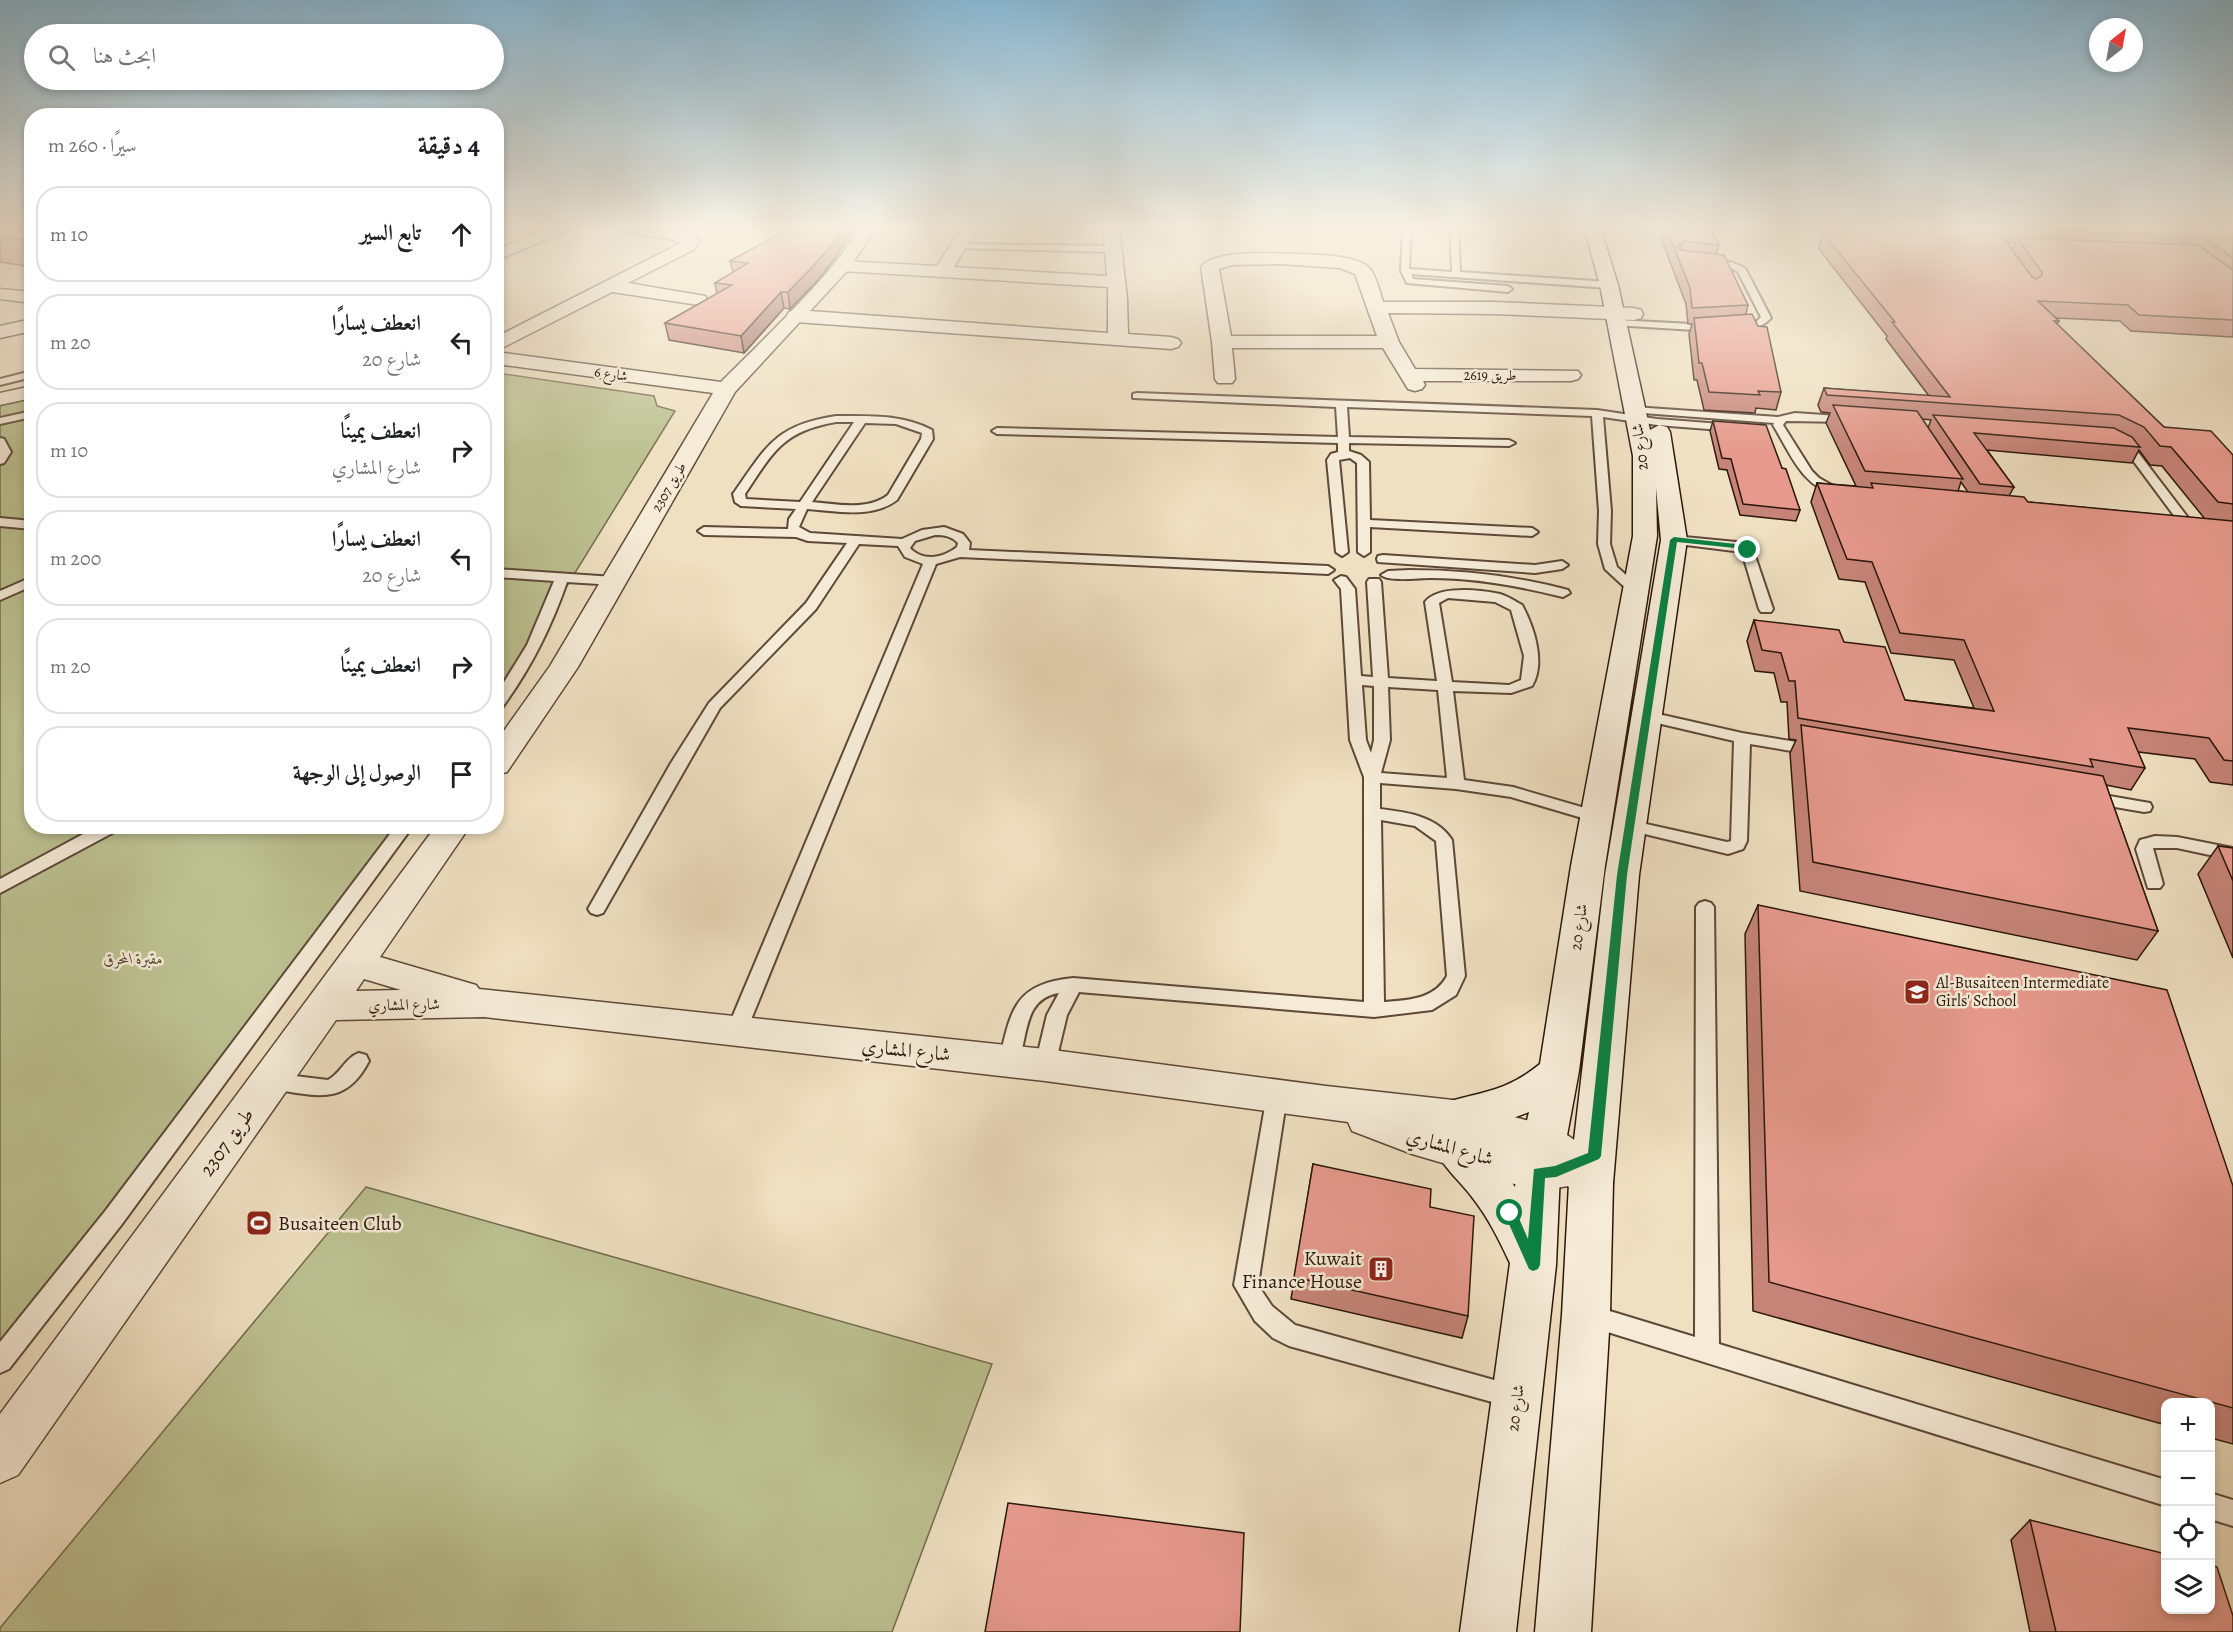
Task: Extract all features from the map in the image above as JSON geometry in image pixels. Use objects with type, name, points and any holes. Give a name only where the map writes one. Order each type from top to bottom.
[{"type":"street","points":[[504,341],[577,303]]},
{"type":"street","name":"طريق 2307","points":[[504,753],[564,667],[726,390],[808,303]]},
{"type":"street","points":[[1118,303],[1118,338]]},
{"type":"street","name":"طريق 2619","points":[[1216,303],[1225,379]]},
{"type":"street","name":"طريق 2619","points":[[1375,303],[1389,342],[1412,380],[1570,375]]},
{"type":"street","name":"شارع 20","points":[[1622,303],[1623,307]]},
{"type":"street","name":"شارع 20","points":[[1488,1632],[1533,1265],[1569,1163],[1612,821],[1635,589],[1645,536],[1644,456],[1631,415],[1622,303]]},
{"type":"street","points":[[1376,307],[1623,307]]},
{"type":"street","points":[[796,316],[1171,343]]},
{"type":"street","points":[[0,332],[24,327]]},
{"type":"street","points":[[1222,342],[1389,342]]},
{"type":"street","name":"شارع 6","points":[[504,359],[726,390]]},
{"type":"street","points":[[0,399],[24,394]]},
{"type":"street","name":"شارع 20","points":[[1563,1632],[1586,1314],[1559,1071],[1612,821],[1645,716],[1674,540],[1671,507],[1631,415]]},
{"type":"street","name":"طريق 2307","points":[[0,1457],[448,834]]},
{"type":"street","name":"شارع المشاري","points":[[356,963],[484,1002]]},
{"type":"street","name":"شارع المشاري","points":[[324,1006],[484,1002],[1027,1063],[1326,1103],[1412,1137],[1454,1133],[1569,1163]]},
{"type":"street","points":[[1533,1265],[1510,1213],[1454,1133],[1496,1109],[1532,1093],[1559,1071]]},
{"type":"lane","points":[[1613,303],[1724,325],[1752,325],[1763,322],[1766,318],[1759,303]]},
{"type":"lane","points":[[0,382],[24,376]]},
{"type":"lane","points":[[1137,396],[1341,402],[1631,415],[1781,426],[1795,416],[1858,420]]},
{"type":"lane","points":[[1341,402],[1343,454]]},
{"type":"lane","points":[[0,421],[24,416]]},
{"type":"lane","points":[[820,420],[905,423],[919,426],[928,432],[927,439],[893,497],[885,503],[862,509],[803,507],[748,504],[741,502],[738,498],[778,438],[803,425],[820,420]]},
{"type":"lane","points":[[797,533],[793,527],[803,507],[861,420]]},
{"type":"lane","points":[[1781,426],[1811,480],[1826,488],[1846,494]]},
{"type":"lane","points":[[997,431],[1509,443]]},
{"type":"lane","points":[[2109,438],[2130,449],[2188,526]]},
{"type":"lane","points":[[0,441],[5,452],[0,462]]},
{"type":"lane","points":[[1342,552],[1332,460],[1335,456],[1343,454],[1351,454],[1363,462],[1364,552]]},
{"type":"lane","points":[[0,522],[24,524]]},
{"type":"lane","points":[[1364,523],[1533,532]]},
{"type":"lane","points":[[704,531],[797,533],[808,537],[905,543],[918,534],[937,531],[956,535],[961,548]]},
{"type":"lane","points":[[1674,540],[1736,546],[1748,550],[1766,609]]},
{"type":"lane","points":[[597,909],[679,763],[714,706],[811,606],[855,541]]},
{"type":"lane","points":[[905,543],[904,548],[912,557],[931,561],[951,557],[961,548],[1328,565],[1342,552],[1364,552],[1383,559],[1535,569],[1562,565]]},
{"type":"lane","points":[[1383,559],[1390,570],[1388,575]]},
{"type":"lane","points":[[736,1032],[931,561]]},
{"type":"lane","points":[[1328,565],[1348,589],[1359,740],[1372,777]]},
{"type":"lane","points":[[504,574],[614,581]]},
{"type":"lane","points":[[1341,580],[1352,583],[1374,582],[1388,575],[1482,576],[1532,583],[1563,593]]},
{"type":"lane","points":[[504,695],[524,666],[540,636],[562,578]]},
{"type":"lane","points":[[1374,582],[1381,681],[1382,740],[1372,777],[1374,1010]]},
{"type":"lane","points":[[0,596],[24,585]]},
{"type":"lane","points":[[1354,680],[1445,686],[1511,688],[1527,683],[1532,675],[1533,663],[1517,608],[1508,601],[1488,596],[1448,594],[1437,597],[1432,602],[1445,686],[1456,784]]},
{"type":"lane","points":[[1645,716],[1742,738],[1825,752]]},
{"type":"lane","points":[[1372,777],[1456,784],[1513,792],[1612,821],[1728,848],[1737,845],[1739,841],[1742,738]]},
{"type":"lane","points":[[2073,795],[2144,807]]},
{"type":"lane","points":[[1027,1063],[1021,1012],[1034,996],[1046,989],[1073,984],[1374,1010],[1425,1005],[1449,990],[1456,976],[1444,840],[1435,829],[1406,817],[1373,814]]},
{"type":"lane","points":[[0,887],[97,834]]},
{"type":"lane","points":[[0,1362],[114,1217],[399,834]]},
{"type":"lane","points":[[2154,884],[2144,849],[2146,844],[2151,842],[2167,842],[2233,854]]},
{"type":"lane","points":[[1705,907],[1707,1353]]},
{"type":"lane","points":[[1027,1063],[1057,1016],[1073,984]]},
{"type":"lane","points":[[270,1081],[330,1088],[342,1082],[359,1061]]},
{"type":"lane","points":[[1277,1095],[1246,1285],[1254,1305],[1269,1322],[1289,1335],[1518,1397]]},
{"type":"lane","points":[[1586,1314],[2161,1491]]},
{"type":"lane","points":[[2215,1507],[2233,1513]]},
{"type":"green space","points":[[504,374],[654,396],[657,406],[675,411],[504,688]]},
{"type":"green space","name":"مقبرة المحرق","points":[[24,398],[24,834],[397,834],[0,1349],[0,403]]},
{"type":"green space","points":[[366,1187],[992,1364],[892,1632],[0,1632],[0,1628]]},
{"type":"building","points":[[700,303],[771,303],[741,336],[665,323]]},
{"type":"building","points":[[1692,303],[1747,303],[1748,305],[1692,308]]},
{"type":"building","points":[[1880,303],[2040,303],[2059,321],[2054,321],[2164,427],[2211,431],[2233,455],[2233,504],[2218,502],[2171,447],[2160,446],[2144,427],[2119,415],[1827,395],[1824,388],[1950,397],[1892,322],[1895,322]]},
{"type":"building","points":[[2087,303],[2233,303],[2233,320],[2139,315],[2128,305]]},
{"type":"building","points":[[1752,314],[1758,326],[1767,327],[1781,392],[1758,391],[1760,395],[1709,392],[1702,363],[1699,363],[1694,318]]},
{"type":"building","points":[[1833,405],[1917,411],[1963,479],[1865,471]]},
{"type":"building","points":[[1933,415],[2114,428],[2132,437],[2140,447],[1974,433],[2014,487],[1980,484]]},
{"type":"building","points":[[1713,421],[1766,425],[1782,468],[1786,469],[1800,510],[1743,504],[1731,459],[1722,458]]},
{"type":"building","points":[[1817,483],[1873,488],[1871,483],[2024,497],[2028,502],[2233,521],[2233,761],[2224,760],[2209,738],[2128,728],[2145,768],[2090,759],[2093,767],[1798,718],[1795,681],[1789,681],[1781,653],[1762,650],[1754,620],[1839,630],[1844,642],[1885,647],[1905,700],[1994,711],[1964,640],[1900,633],[1872,562],[1847,559]]},
{"type":"building","points":[[1801,725],[2103,776],[2158,931],[1813,862]]},
{"type":"building","points":[[2218,846],[2233,848],[2233,881]]},
{"type":"building","points":[[1758,905],[2167,990],[2233,1186],[2233,1408],[2215,1403],[2215,1398],[2196,1398],[1769,1282]]},
{"type":"building","name":"Kuwait Finance House","points":[[1313,1164],[1431,1189],[1430,1207],[1474,1216],[1468,1316],[1294,1277]]},
{"type":"building","points":[[1008,1503],[1244,1533],[1240,1632],[985,1632]]},
{"type":"building","points":[[2030,1520],[2161,1553],[2161,1614],[2215,1614],[2215,1566],[2217,1567],[2233,1616],[2233,1632],[2056,1632]]},
{"type":"place","name":"Al-Busaiteen Intermediate Girls' School","points":[[1917,992]]},
{"type":"place","name":"Busaiteen Club","points":[[259,1223]]},
{"type":"place","name":"Kuwait Finance House","points":[[1381,1269]]},
{"type":"route","points":[[1510,1213],[1533,1265],[1538,1173],[1556,1172],[1594,1156],[1628,825],[1674,540],[1736,546],[1748,550]]}]
